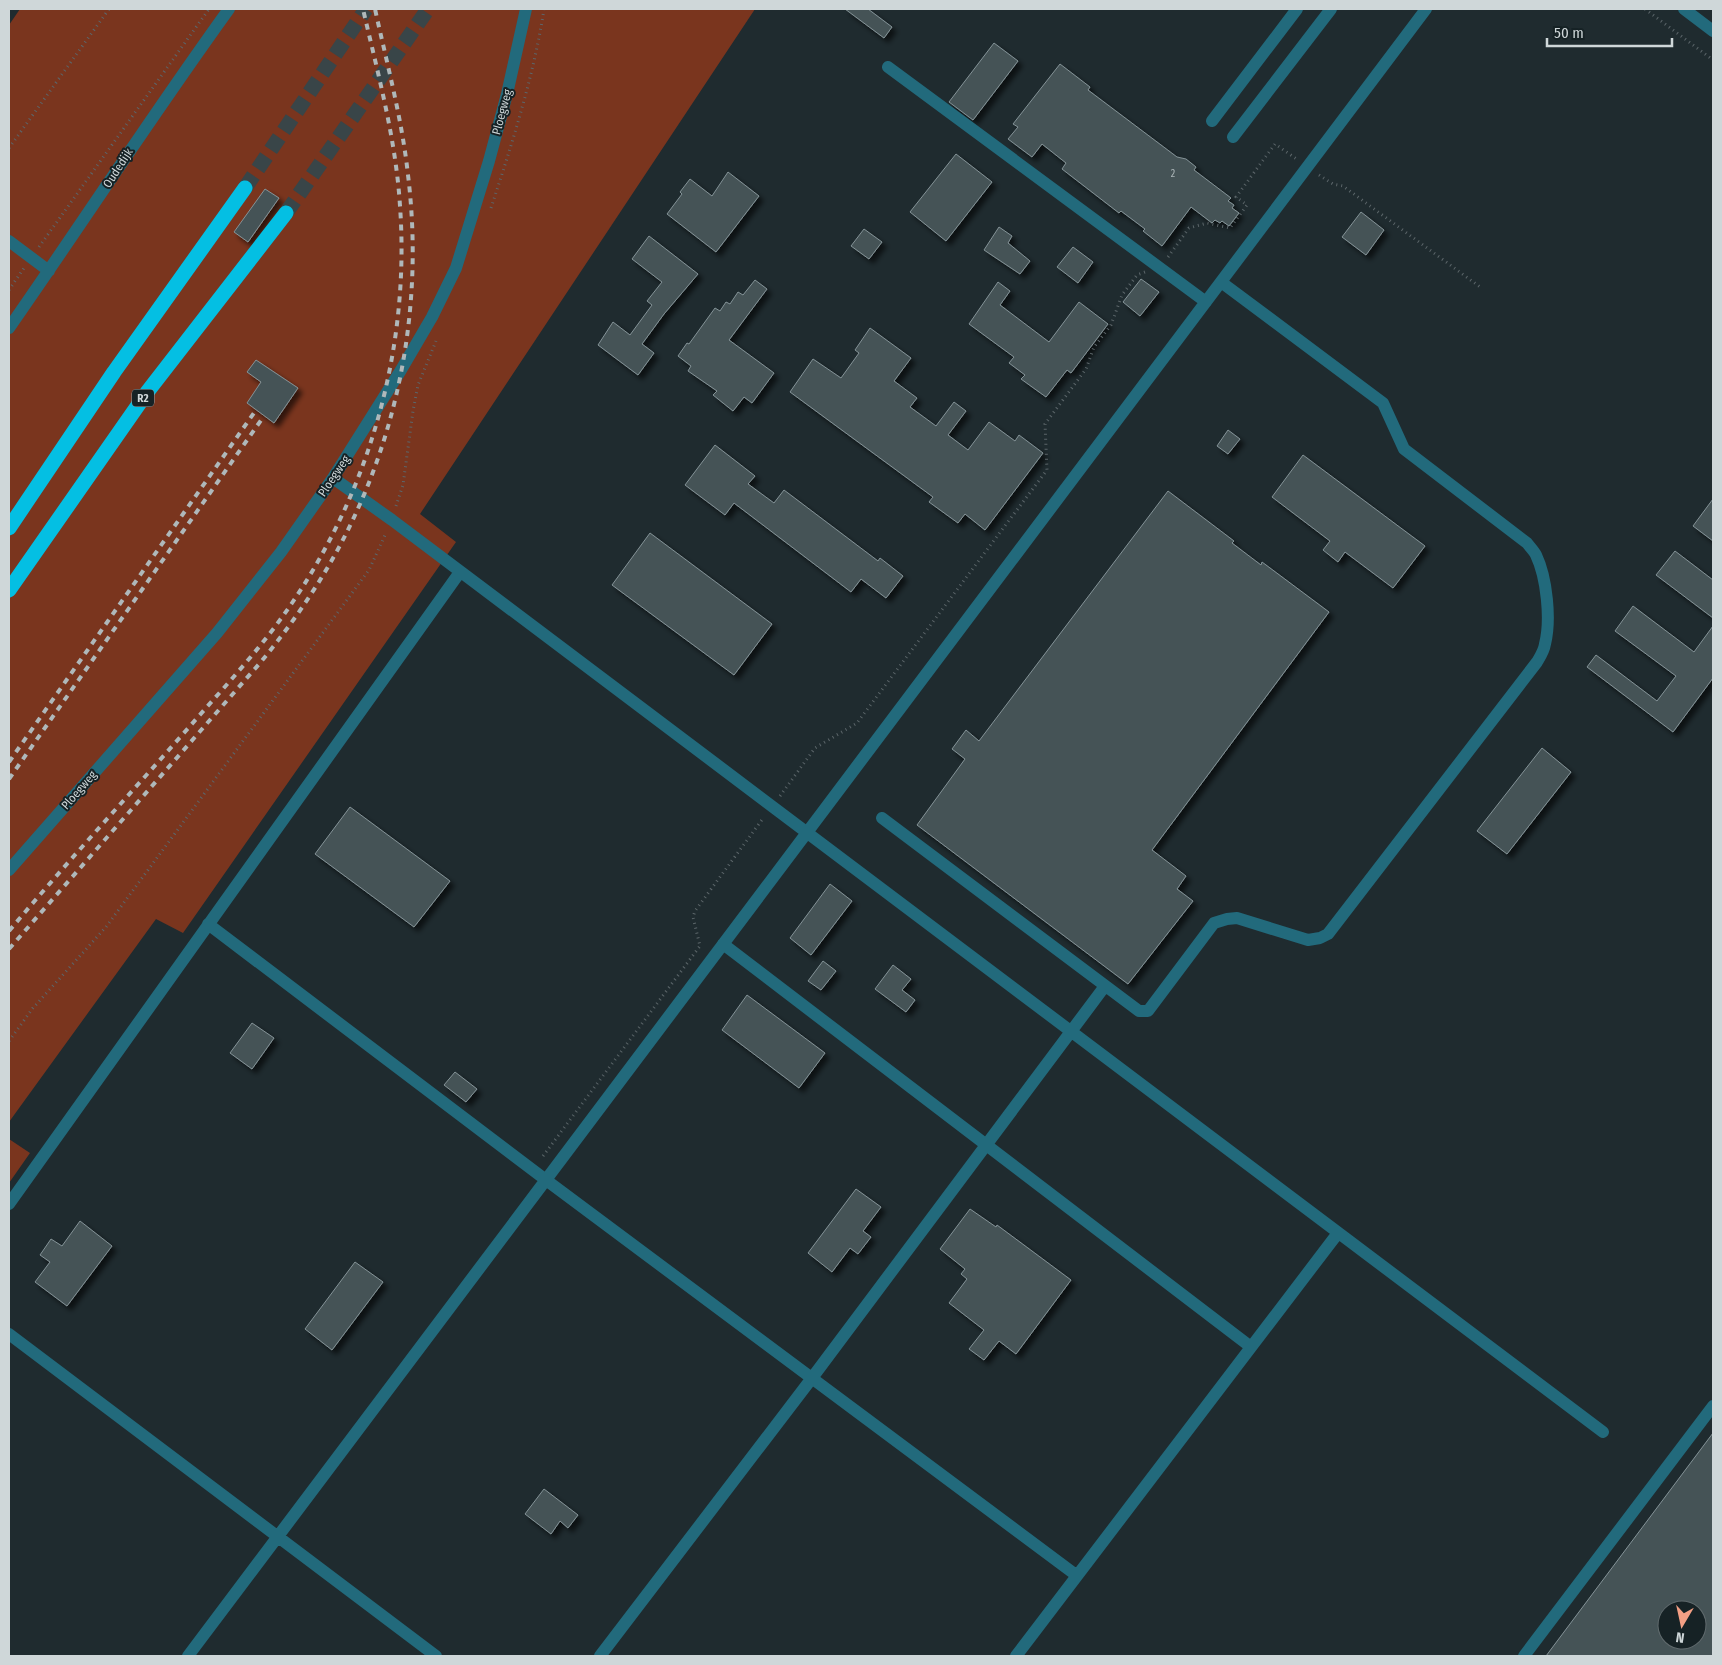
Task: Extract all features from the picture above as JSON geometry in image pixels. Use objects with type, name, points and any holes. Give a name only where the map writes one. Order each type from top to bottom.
[{"type":"highway","points":[[9,528],[114,372],[245,188]]},
{"type":"highway","name":"R2","points":[[9,590],[148,391],[286,213]]},
{"type":"street","name":"Oudedijk","points":[[9,328],[229,9]]},
{"type":"street","name":"Ploegweg","points":[[9,870],[217,633],[281,552],[333,478],[415,348],[456,268],[508,94],[526,9]]},
{"type":"street","points":[[1212,121],[1297,9]]},
{"type":"street","points":[[1233,137],[1330,9]]},
{"type":"street","points":[[188,1656],[1426,9]]},
{"type":"street","points":[[1684,9],[1713,31]]},
{"type":"street","points":[[888,67],[1206,302]]},
{"type":"street","points":[[9,241],[49,271]]},
{"type":"street","points":[[882,818],[1139,1011],[1148,1011],[1214,923],[1237,918],[1308,940],[1320,938],[1328,934],[1537,662],[1545,646],[1548,623],[1547,602],[1536,556],[1527,542],[1404,449],[1383,403],[1221,282]]},
{"type":"street","points":[[333,478],[392,520],[1603,1432]]},
{"type":"street","points":[[9,1204],[460,572]]},
{"type":"street","points":[[208,924],[546,1180],[1076,1575]]},
{"type":"street","points":[[723,944],[1251,1347]]},
{"type":"street","points":[[600,1656],[812,1378],[1105,986]]},
{"type":"street","points":[[1016,1656],[1338,1233]]},
{"type":"street","points":[[9,1334],[436,1656]]},
{"type":"street","points":[[1524,1656],[1713,1406]]},
{"type":"path","points":[[9,148],[109,9]]},
{"type":"path","points":[[9,290],[208,9]]},
{"type":"path","points":[[488,217],[509,153],[527,86],[544,9]]},
{"type":"path","points":[[1645,9],[1713,60]]},
{"type":"path","points":[[9,1041],[33,1008],[106,927],[369,570],[392,520],[403,485],[418,385],[439,334]]},
{"type":"shaded area","points":[[20,9],[755,9],[420,514],[456,542],[183,933],[156,919],[9,1122],[9,25]]},
{"type":"shaded area","points":[[9,1139],[30,1153],[9,1183]]},
{"type":"building","points":[[845,9],[868,9],[892,27],[884,38]]},
{"type":"building","points":[[994,43],[1018,61],[973,120],[949,102]]},
{"type":"building","points":[[1060,64],[1090,87],[1088,90],[1177,157],[1186,159],[1196,167],[1194,170],[1231,198],[1228,201],[1234,205],[1232,208],[1239,213],[1229,226],[1222,221],[1220,223],[1215,220],[1212,223],[1191,207],[1162,246],[1143,231],[1145,229],[1121,211],[1119,213],[1062,169],[1066,163],[1042,144],[1032,157],[1008,139],[1018,127],[1013,124]]},
{"type":"building","points":[[956,154],[992,182],[946,241],[910,212]]},
{"type":"building","points":[[728,172],[759,196],[716,252],[667,214],[682,194],[680,192],[690,179],[712,196]]},
{"type":"building","points":[[265,189],[279,198],[248,242],[234,232]]},
{"type":"building","points":[[1361,212],[1384,230],[1366,255],[1342,237]]},
{"type":"building","points":[[999,227],[1012,236],[1008,243],[1030,261],[1020,274],[984,250]]},
{"type":"building","points":[[864,229],[882,242],[869,259],[851,246]]},
{"type":"building","points":[[649,236],[698,274],[664,314],[642,344],[654,353],[638,375],[598,345],[613,322],[630,335],[652,305],[647,301],[662,282],[632,259]]},
{"type":"building","points":[[1073,247],[1093,262],[1078,283],[1057,267]]},
{"type":"building","points":[[1141,279],[1159,292],[1140,316],[1123,302]]},
{"type":"building","points":[[755,280],[767,289],[729,340],[774,373],[752,403],[744,397],[733,411],[713,395],[717,391],[688,371],[691,366],[678,356],[715,308],[720,311],[726,302],[730,304],[738,292],[743,295]]},
{"type":"building","points":[[998,282],[1010,291],[1000,305],[1049,342],[1079,302],[1108,324],[1071,373],[1067,370],[1046,397],[1021,379],[1025,375],[1009,363],[1014,357],[969,324]]},
{"type":"building","points":[[870,328],[911,358],[894,381],[917,398],[910,407],[936,426],[954,402],[966,411],[948,435],[968,450],[989,422],[1015,441],[1019,435],[1043,453],[985,530],[965,514],[958,523],[929,502],[933,497],[790,392],[813,359],[841,378],[859,353],[855,350]]},
{"type":"building","points":[[256,360],[298,388],[274,423],[247,403],[261,382],[247,372]]},
{"type":"building","points":[[1228,430],[1240,439],[1228,454],[1217,446]]},
{"type":"building","points":[[715,445],[755,476],[748,484],[774,503],[784,490],[878,561],[880,558],[903,576],[886,598],[861,579],[851,592],[734,503],[725,515],[685,485]]},
{"type":"building","points":[[1303,455],[1425,546],[1393,588],[1345,552],[1338,562],[1323,550],[1330,541],[1272,497]]},
{"type":"building","points":[[1168,491],[1234,541],[1232,543],[1261,565],[1262,562],[1329,612],[1152,850],[1186,876],[1177,889],[1193,901],[1128,984],[917,825],[965,759],[952,749],[966,730],[979,741]]},
{"type":"building","points":[[1713,499],[1713,541],[1693,526]]},
{"type":"building","points":[[650,533],[772,624],[734,675],[612,585]]},
{"type":"building","points":[[1675,551],[1713,580],[1713,618],[1656,575]]},
{"type":"building","points":[[1633,606],[1694,652],[1713,626],[1713,678],[1673,732],[1587,667],[1596,655],[1657,701],[1676,676],[1615,631]]},
{"type":"building","points":[[1542,748],[1571,772],[1507,854],[1477,831]]},
{"type":"building","points":[[350,807],[450,881],[414,927],[315,854]]},
{"type":"building","points":[[830,884],[852,901],[811,955],[790,938]]},
{"type":"building","points":[[823,961],[836,971],[821,990],[808,981]]},
{"type":"building","points":[[893,965],[911,979],[902,990],[915,1000],[906,1012],[875,989]]},
{"type":"building","points":[[747,995],[825,1053],[799,1088],[722,1030]]},
{"type":"building","points":[[252,1023],[274,1038],[252,1069],[230,1053]]},
{"type":"building","points":[[455,1072],[477,1089],[466,1102],[444,1085]]},
{"type":"building","points":[[856,1189],[881,1207],[863,1231],[871,1237],[858,1254],[850,1248],[832,1272],[808,1253]]},
{"type":"building","points":[[970,1209],[996,1227],[997,1225],[1071,1280],[1016,1354],[999,1341],[984,1360],[969,1349],[984,1330],[949,1303],[967,1279],[961,1274],[965,1269],[940,1249]]},
{"type":"building","points":[[80,1221],[112,1246],[67,1306],[35,1282],[50,1262],[40,1255],[51,1239],[62,1246]]},
{"type":"building","points":[[355,1262],[383,1282],[332,1350],[305,1329]]},
{"type":"building","points":[[1713,1433],[1713,1656],[1546,1656]]},
{"type":"building","points":[[544,1489],[578,1515],[568,1528],[560,1521],[551,1534],[525,1514]]},
{"type":"tunnel","points":[[245,188],[366,9]]},
{"type":"tunnel","points":[[286,213],[428,9]]},
{"type":"railway","points":[[9,931],[231,680],[281,619],[320,558],[344,512],[364,463],[379,414],[391,363],[398,311],[401,258],[400,206],[395,157],[386,107],[363,9]]},
{"type":"railway","points":[[9,949],[260,663],[281,636],[311,595],[329,566],[359,507],[377,462],[391,416],[402,369],[409,321],[412,273],[412,224],[402,133],[375,9]]},
{"type":"railway","points":[[9,762],[256,410]]},
{"type":"railway","points":[[9,779],[264,416]]}]
